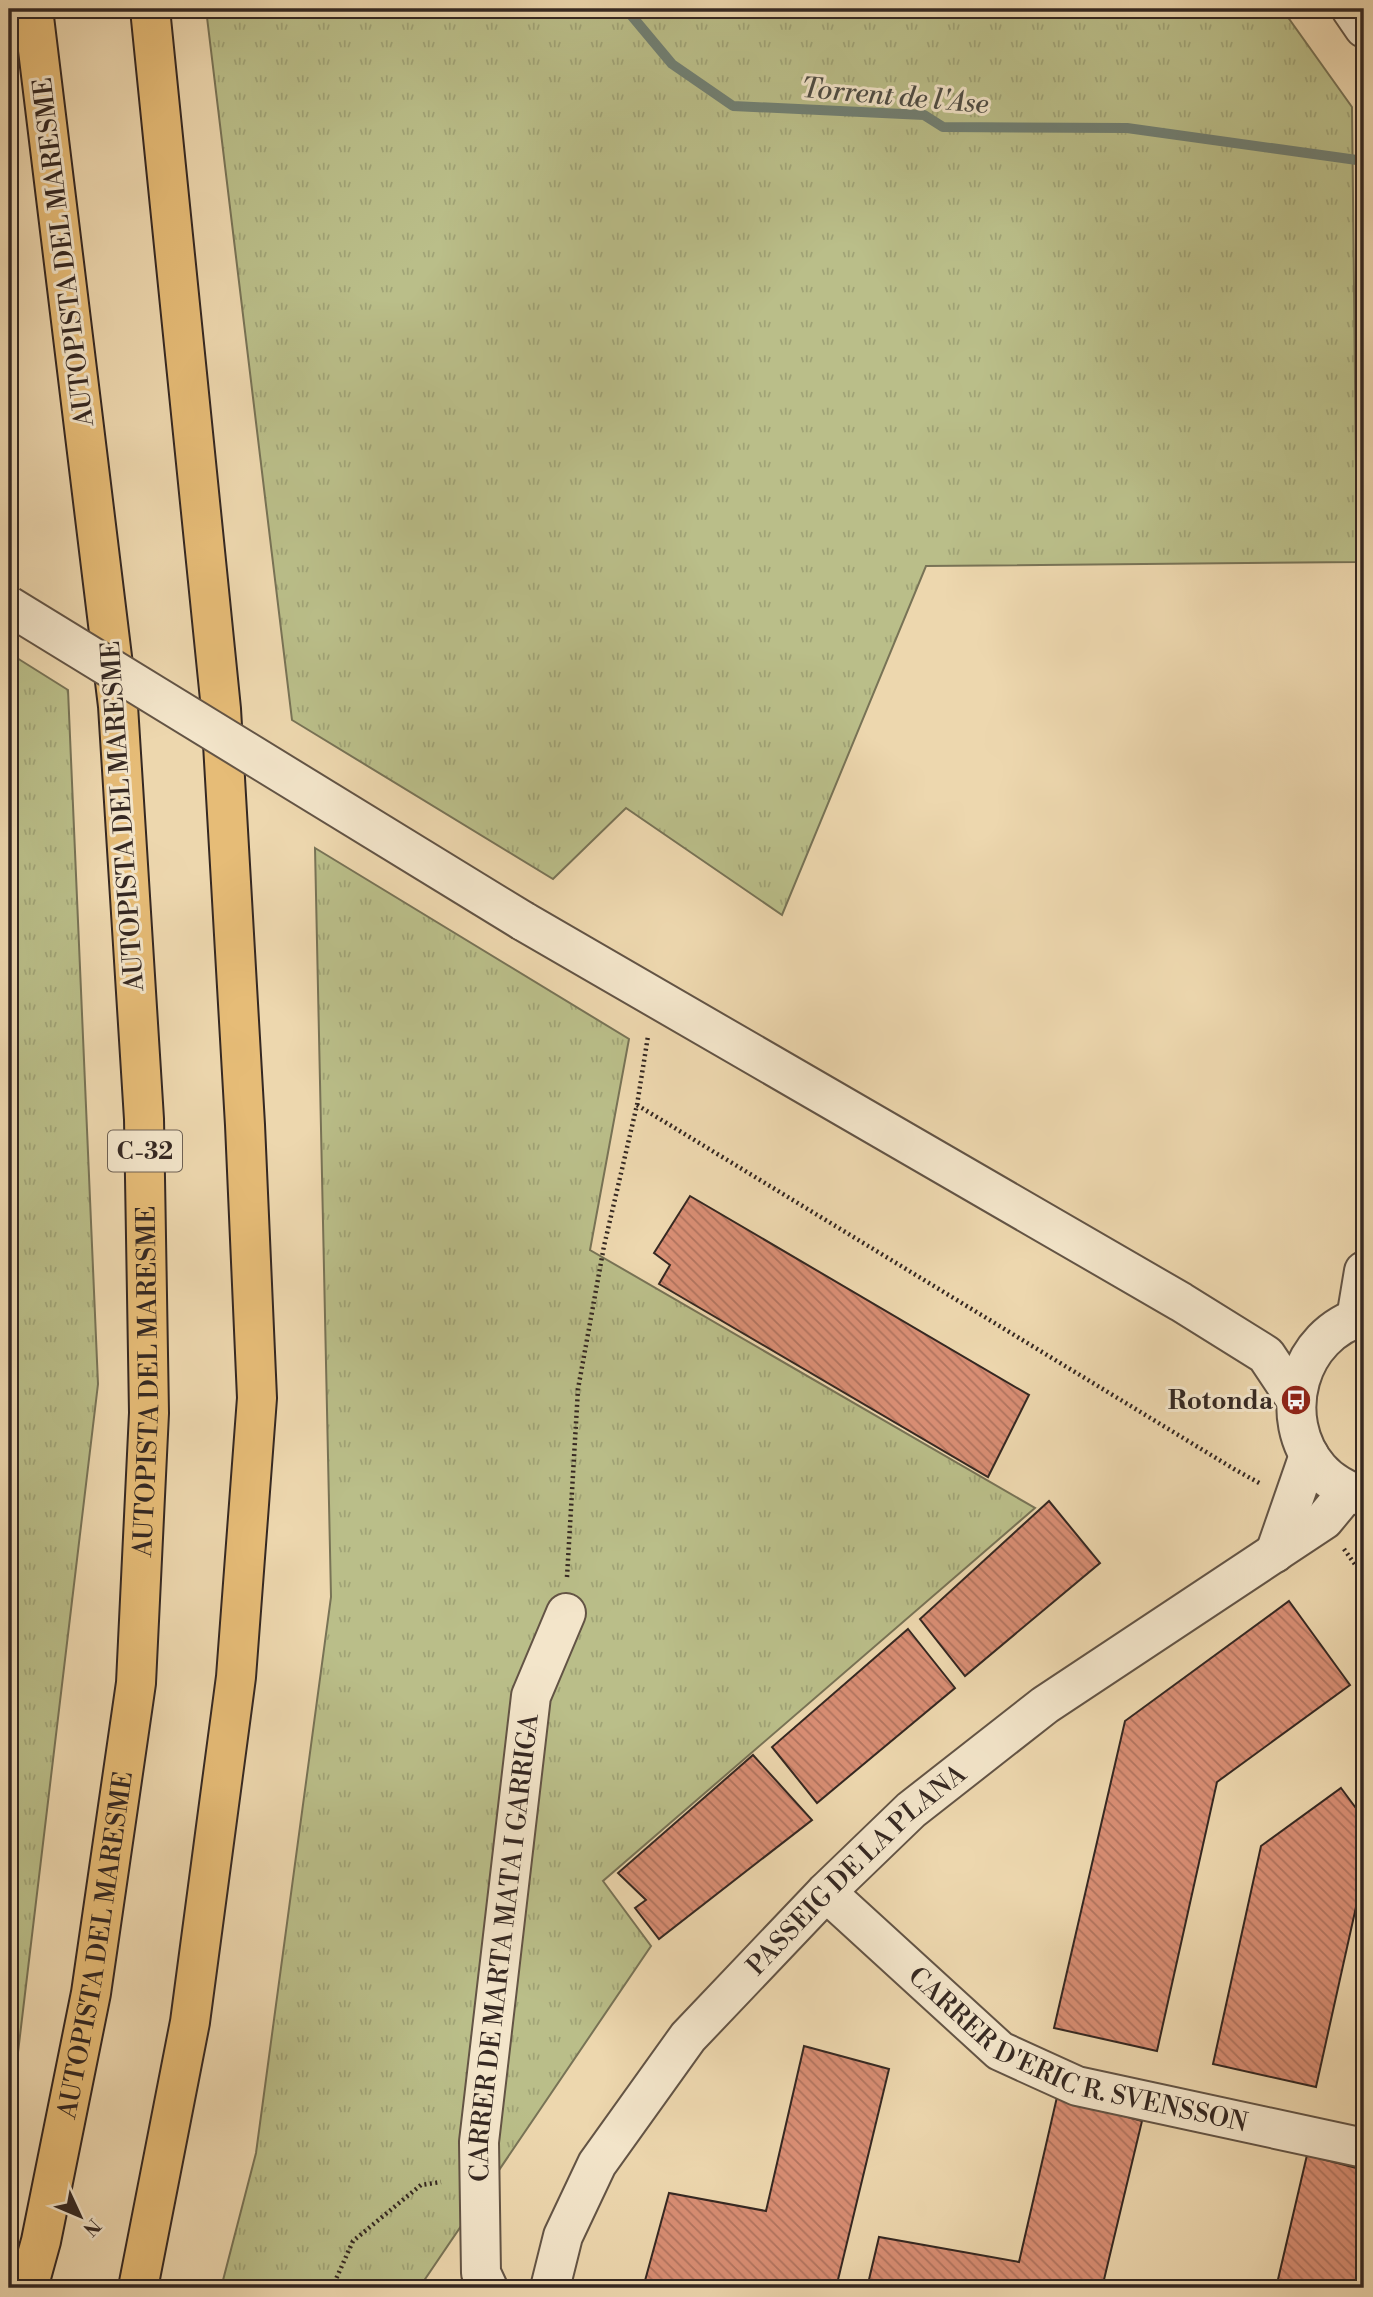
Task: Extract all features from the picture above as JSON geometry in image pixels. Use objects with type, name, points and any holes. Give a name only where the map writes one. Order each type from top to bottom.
[{"type":"highway","name":"AUTOPISTA DEL MARESME","points":[[28,2288],[41,2241],[91,1993],[136,1683],[149,1413],[144,1119],[118,706],[33,9]]},
{"type":"highway","points":[[138,2288],[190,2021],[236,1677],[257,1398],[221,709],[150,9]]},
{"type":"street","points":[[1351,9],[1364,28]]},
{"type":"street","points":[[9,606],[523,921],[1181,1302],[1266,1355],[1296,1400]]},
{"type":"street","points":[[1275,1553],[1324,1520],[1356,1494],[1332,1482],[1309,1455],[1296,1419],[1296,1400],[1305,1365],[1315,1349],[1349,1324],[1364,1271]]},
{"type":"street","points":[[1266,1355],[1349,1324]]},
{"type":"street","points":[[1275,1553],[1309,1455]]},
{"type":"street","name":"PASSEIG DE LA PLANA","points":[[550,2288],[563,2236],[597,2164],[688,2037],[826,1892],[911,1810],[1045,1705],[1275,1553]]},
{"type":"street","name":"CARRER DE MARTA MATA I GARRIGA","points":[[488,2288],[481,2273],[479,2143],[531,1696],[566,1612]]},
{"type":"street","name":"CARRER D'ERIC R. SVENSSON","points":[[826,1892],[1000,2051],[1077,2085],[1364,2148]]},
{"type":"path","points":[[566,1612],[578,1389],[604,1246],[637,1105],[648,1037],[659,1000]]},
{"type":"path","points":[[637,1105],[1234,1469],[1263,1484]]},
{"type":"path","points":[[332,2288],[353,2241],[422,2185],[480,2176]]},
{"type":"green space","points":[[206,9],[1282,9],[1352,107],[1357,562],[926,566],[782,915],[626,808],[553,879],[292,720]]},
{"type":"green space","points":[[9,653],[68,690],[98,1384],[16,2069],[9,2094]]},
{"type":"green space","points":[[315,848],[629,1039],[590,1250],[1035,1508],[603,1881],[651,1946],[419,2288],[221,2288],[256,2153],[331,1597]]},
{"type":"building","points":[[690,1196],[1029,1395],[988,1477],[659,1284],[670,1265],[654,1253]]},
{"type":"building","points":[[1049,1501],[1100,1563],[965,1676],[920,1619]]},
{"type":"building","points":[[1289,1601],[1350,1685],[1217,1782],[1157,2051],[1054,2028],[1125,1721]]},
{"type":"building","points":[[908,1629],[955,1688],[817,1803],[772,1747]]},
{"type":"building","points":[[753,1755],[812,1820],[659,1939],[635,1908],[646,1900],[618,1873]]},
{"type":"building","points":[[1341,1788],[1364,1819],[1364,1901],[1356,1907],[1316,2087],[1213,2064],[1261,1846]]},
{"type":"building","points":[[804,2046],[889,2069],[836,2288],[643,2288],[669,2193],[766,2211]]},
{"type":"building","points":[[1057,2097],[1142,2121],[1102,2288],[867,2288],[879,2237],[1019,2262]]},
{"type":"building","points":[[1307,2155],[1364,2170],[1364,2288],[1276,2288]]},
{"type":"waterway","name":"Torrent de l'Ase","points":[[626,9],[672,64],[733,106],[924,115],[943,127],[1127,128],[1364,161]]},
{"type":"place","name":"Rotonda","points":[[1296,1400]]}]
